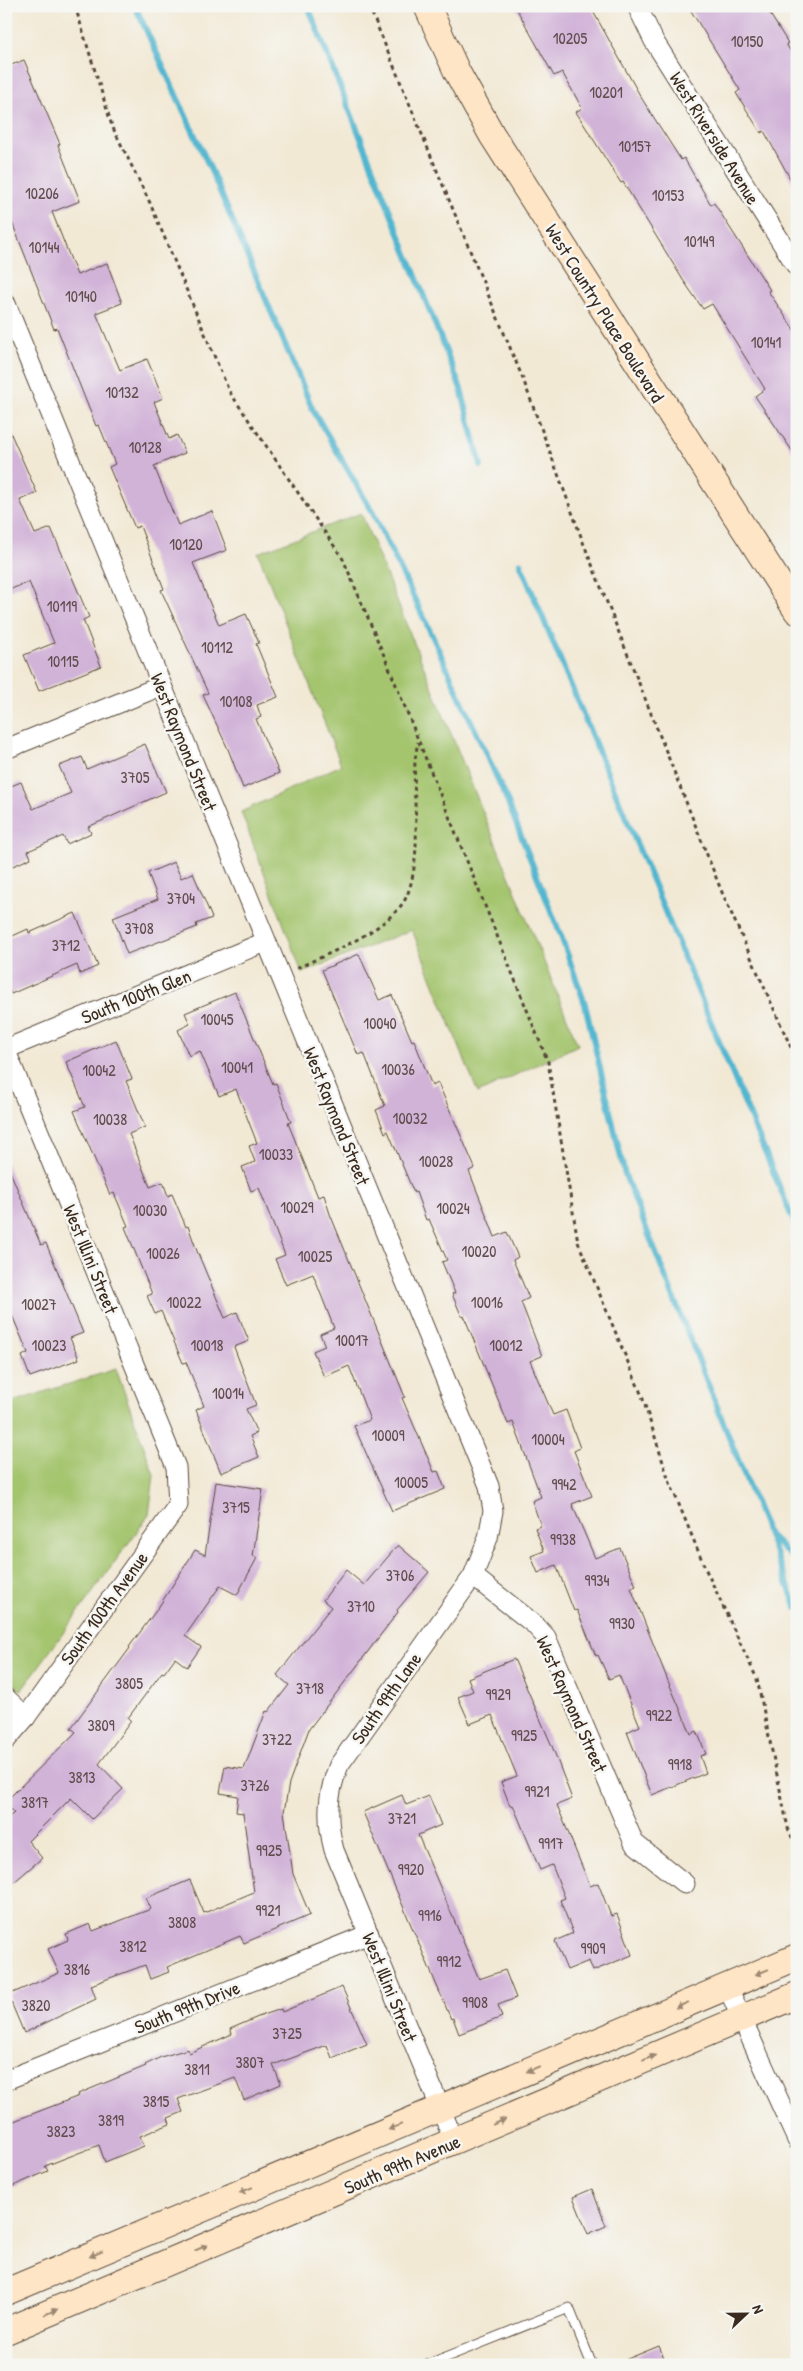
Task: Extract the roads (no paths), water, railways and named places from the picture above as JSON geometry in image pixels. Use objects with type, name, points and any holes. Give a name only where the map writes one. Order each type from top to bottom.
[{"type":"main road","name":"West Country Place Boulevard","points":[[427,6],[453,64],[492,135],[797,611]]},
{"type":"main road","name":"South 99th Avenue","points":[[6,2292],[797,1957]]},
{"type":"main road","name":"South 99th Avenue","points":[[6,2331],[797,1995]]},
{"type":"street","name":"West Riverside Avenue","points":[[637,6],[654,42],[797,267]]},
{"type":"street","name":"West Raymond Street","points":[[6,304],[265,942],[489,1486],[493,1512],[488,1538],[473,1576],[534,1624],[546,1637],[634,1843],[684,1884]]},
{"type":"street","points":[[6,748],[162,686]]},
{"type":"street","name":"South 100th Glen","points":[[6,1050],[265,942]]},
{"type":"street","name":"West Illini Street","points":[[6,1050],[176,1467]]},
{"type":"street","name":"South 100th Avenue","points":[[6,1740],[26,1717],[178,1505],[176,1467]]},
{"type":"street","name":"South 99th Lane","points":[[329,1831],[330,1794],[339,1765],[473,1576]]},
{"type":"street","points":[[6,1698],[26,1717]]},
{"type":"street","name":"West Illini Street","points":[[329,1831],[334,1850],[454,2141]]},
{"type":"street","name":"South 99th Drive","points":[[6,2080],[369,1934]]},
{"type":"street","points":[[727,1986],[797,2140]]},
{"type":"lane","points":[[426,2365],[569,2308],[592,2365]]},
{"type":"waterway","points":[[135,6],[210,168],[313,410],[373,513],[430,631],[504,793],[561,936],[585,1004],[625,1175],[797,1608]]},
{"type":"waterway","points":[[308,6],[461,389],[481,466]]},
{"type":"waterway","points":[[520,563],[797,1229]]},
{"type":"waterway","points":[[769,1535],[797,1562]]}]
